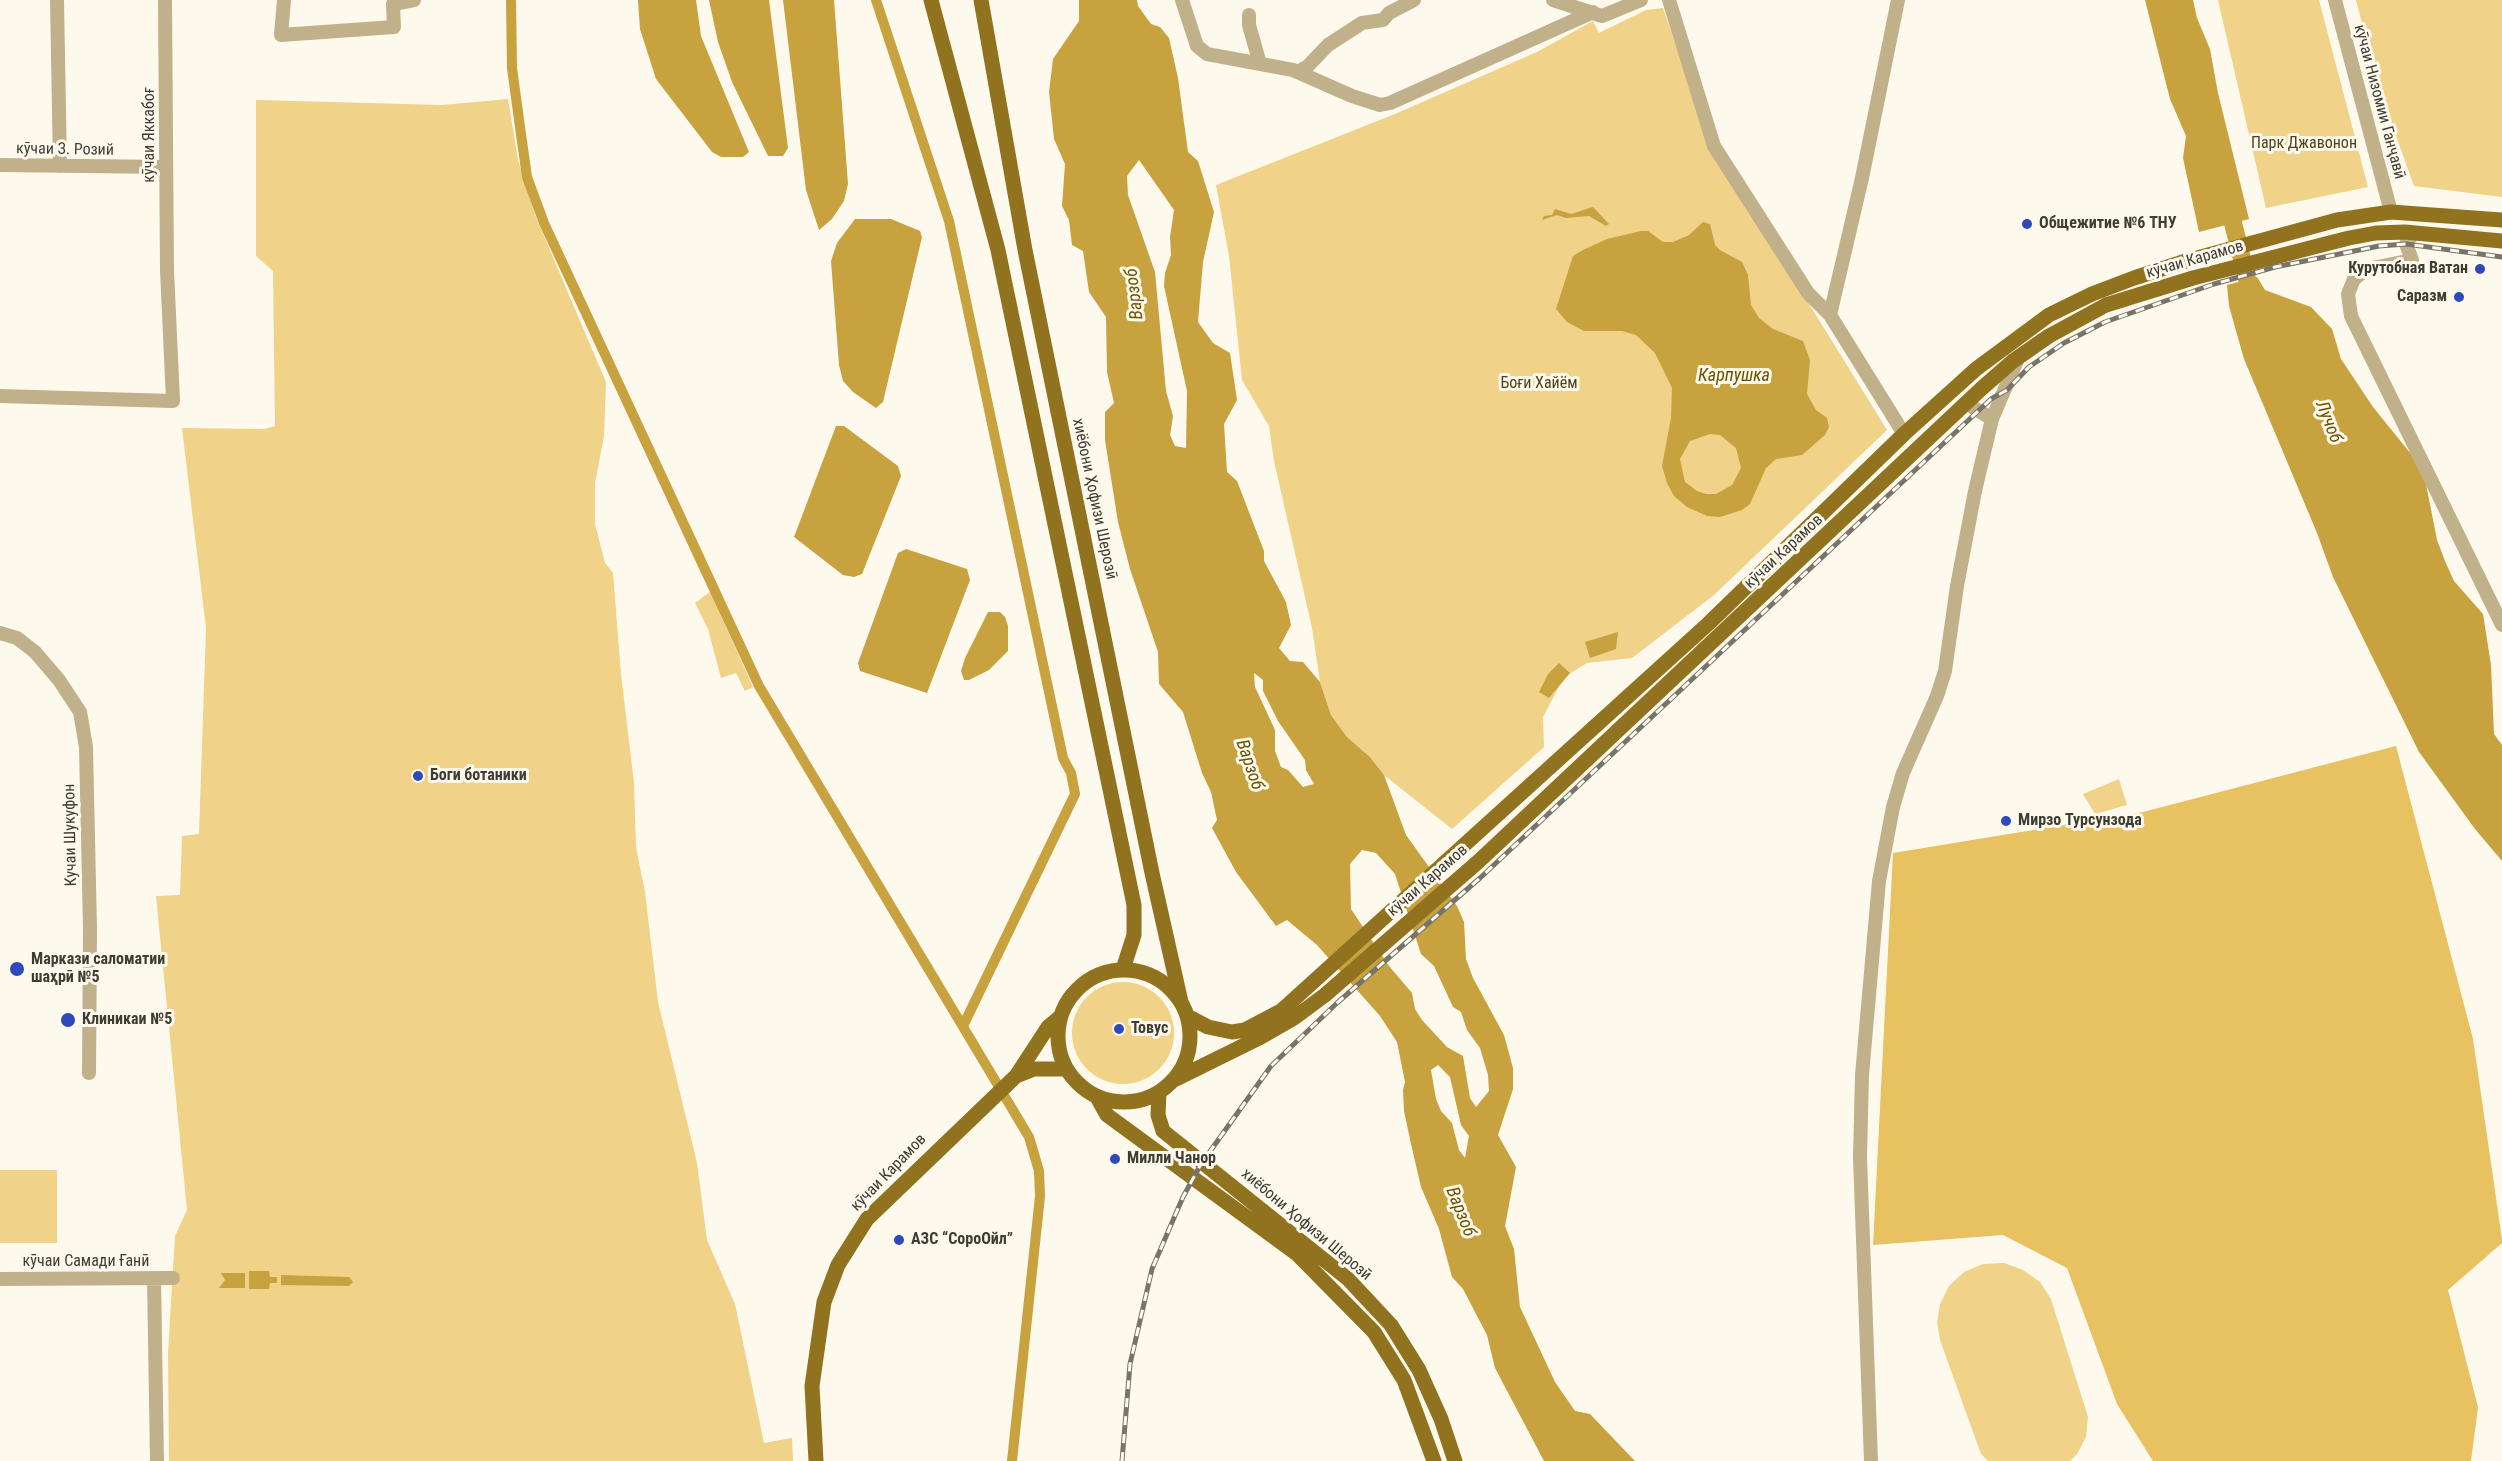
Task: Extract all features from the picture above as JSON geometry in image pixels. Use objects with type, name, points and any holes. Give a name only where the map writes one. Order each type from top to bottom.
[{"type":"main road","points":[[931,0],[998,250],[1134,905],[1134,935],[1123,969]]},
{"type":"main road","name":"хиёбони Ҳофизи Шерозӣ","points":[[981,0],[1025,250],[1152,873],[1184,1009],[1190,1038],[1185,1060],[1173,1080],[1159,1092],[1147,1098],[1122,1102],[1097,1096],[1085,1090],[1066,1069],[1059,1052],[1057,1034],[1060,1017],[1073,994],[1091,978],[1123,969],[1141,971],[1157,978],[1171,989],[1184,1009]]},
{"type":"main road","name":"кӯчаи Карамов","points":[[1184,1009],[1219,1030],[1245,1030],[1281,1011],[1466,846],[1708,624],[1904,434],[1976,369],[2049,315],[2092,294],[2186,261],[2337,220],[2391,212],[2502,220]]},
{"type":"main road","name":"кӯчаи Карамов","points":[[1173,1080],[1269,1032],[1324,995],[1479,861],[1845,520],[1966,403],[2019,356],[2049,336],[2106,305],[2267,258],[2376,233],[2418,233],[2502,241]]},
{"type":"main road","points":[[1832,505],[1845,520]]},
{"type":"main road","name":"кӯчаи Карамов","points":[[816,1461],[812,1386],[824,1302],[838,1265],[867,1219],[974,1113],[1016,1076],[1048,1028],[1060,1017]]},
{"type":"main road","name":"кӯчаи Карамов","points":[[1016,1076],[1034,1069],[1066,1069]]},
{"type":"main road","name":"хиёбони Ҳофизи Шерозӣ","points":[[1159,1092],[1158,1115],[1162,1131],[1330,1265],[1391,1325],[1419,1370],[1442,1419],[1455,1461]]},
{"type":"main road","name":"хиёбони Ҳофизи Шерозӣ","points":[[1097,1096],[1107,1116],[1297,1254],[1374,1332],[1404,1380],[1434,1461]]},
{"type":"street","points":[[57,0],[60,166]]},
{"type":"street","name":"кӯчаи Яккабоғ","points":[[0,396],[173,401],[167,270],[165,0]]},
{"type":"street","points":[[284,0],[281,35],[394,27],[393,4],[414,0]]},
{"type":"street","points":[[1182,0],[1197,46],[1207,54],[1298,72],[1362,100],[1380,105],[1390,103],[1593,12]]},
{"type":"street","points":[[1298,72],[1308,66],[1328,45],[1362,23],[1383,20],[1389,13],[1414,0]]},
{"type":"street","points":[[1553,0],[1602,16],[1641,0]]},
{"type":"street","points":[[1669,0],[1714,146],[1808,293],[1830,315],[1904,434]]},
{"type":"street","points":[[1830,315],[1862,178],[1898,0]]},
{"type":"street","name":"кӯчаи Низомии Ганҷавӣ","points":[[2335,0],[2391,212]]},
{"type":"street","points":[[1249,15],[1248,25],[1260,64]]},
{"type":"street","name":"кӯчаи З. Розий","points":[[0,165],[166,167]]},
{"type":"street","points":[[2418,233],[2411,236],[2406,244],[2412,260],[2367,269],[2354,279],[2348,294],[2351,316],[2502,625]]},
{"type":"street","points":[[1871,1461],[1860,1157],[1862,1075],[1879,881],[1893,807],[1903,773],[1937,696],[1945,671],[1959,575],[1992,419],[2019,356]]},
{"type":"street","points":[[1966,403],[1992,419]]},
{"type":"street","name":"Кучаи Шукуфон","points":[[0,633],[17,638],[35,652],[59,681],[80,712],[86,747],[90,929],[89,1072]]},
{"type":"street","points":[[154,1278],[157,1461]]},
{"type":"street","name":"кӯчаи Самади Ғанӣ","points":[[0,1279],[173,1278]]},
{"type":"green space","name":"Парк Джавонон","points":[[2218,0],[2319,0],[2368,187],[2266,208]]},
{"type":"green space","points":[[2356,0],[2502,0],[2502,197],[2414,186],[2379,88]]},
{"type":"green space","name":"Боғи Хайём","points":[[1663,8],[1696,102],[1806,299],[1887,430],[1714,595],[1632,658],[1587,663],[1564,677],[1543,717],[1544,747],[1452,829],[1384,775],[1370,757],[1347,737],[1331,715],[1320,682],[1312,628],[1274,461],[1269,426],[1242,380],[1229,256],[1216,185],[1395,114],[1537,52],[1593,21],[1599,33],[1646,10]]},
{"type":"green space","name":"Боги ботаники","points":[[508,99],[518,160],[535,215],[606,382],[604,436],[595,483],[595,524],[605,563],[613,573],[621,674],[634,783],[636,847],[645,892],[658,1002],[697,1163],[707,1240],[735,1304],[764,1443],[792,1438],[793,1461],[169,1461],[168,1353],[175,1236],[187,1210],[156,896],[180,895],[182,836],[199,834],[206,628],[182,428],[264,429],[275,426],[273,271],[256,256],[256,100],[442,105]]},
{"type":"green space","points":[[710,592],[753,687],[745,691],[736,673],[721,678],[708,629],[695,603]]},
{"type":"green space","points":[[2119,779],[2127,805],[2095,814],[2083,794]]},
{"type":"green space","points":[[1123,982],[1142,986],[1159,997],[1170,1014],[1174,1033],[1170,1052],[1159,1069],[1142,1080],[1123,1084],[1104,1080],[1087,1069],[1076,1052],[1072,1033],[1076,1014],[1087,997],[1104,986]]},
{"type":"green space","points":[[0,1170],[57,1170],[57,1243],[0,1243]]},
{"type":"green space","points":[[2004,1263],[2023,1270],[2040,1282],[2051,1299],[2088,1417],[2086,1437],[2077,1454],[2070,1461],[1988,1461],[1981,1454],[1940,1340],[1937,1322],[1940,1304],[1949,1286],[1964,1272],[1983,1264]]},
{"type":"shaded area","points":[[2396,746],[2473,1039],[2502,1239],[2502,1243],[2448,1290],[2478,1407],[2471,1461],[2153,1461],[2117,1404],[2067,1268],[2003,1235],[1873,1245],[1893,853],[2143,812]]},
{"type":"water","points":[[638,0],[696,0],[701,36],[749,152],[743,157],[721,157],[712,152],[656,79],[640,29]]},
{"type":"water","points":[[709,0],[769,0],[788,148],[783,156],[768,156],[732,82],[718,42]]},
{"type":"water","points":[[783,0],[834,0],[848,184],[844,201],[832,219],[819,230],[806,190]]},
{"type":"water","name":"Варзоб","points":[[1079,0],[1137,0],[1138,6],[1151,24],[1160,27],[1169,38],[1178,78],[1188,152],[1198,161],[1214,212],[1203,262],[1198,322],[1213,343],[1230,353],[1237,400],[1224,424],[1227,472],[1237,481],[1264,551],[1264,561],[1286,602],[1291,625],[1279,648],[1290,661],[1303,662],[1320,682],[1331,715],[1347,737],[1370,757],[1384,775],[1406,835],[1457,906],[1464,922],[1466,959],[1473,978],[1504,1035],[1513,1068],[1513,1089],[1498,1135],[1516,1167],[1505,1226],[1514,1249],[1520,1307],[1555,1382],[1575,1411],[1590,1414],[1635,1461],[1544,1461],[1495,1368],[1487,1335],[1463,1289],[1452,1277],[1439,1229],[1421,1187],[1404,1111],[1405,1082],[1397,1042],[1380,1016],[1317,945],[1287,920],[1276,926],[1236,872],[1212,828],[1217,820],[1211,792],[1202,773],[1183,712],[1159,684],[1158,652],[1130,569],[1118,522],[1105,440],[1105,412],[1114,403],[1107,372],[1106,317],[1089,292],[1083,251],[1072,245],[1069,220],[1062,206],[1065,164],[1054,139],[1049,92],[1053,59],[1079,21]],"holes":[[[1139,160],[1174,210],[1170,237],[1171,255],[1165,273],[1164,286],[1187,391],[1186,448],[1175,446],[1170,435],[1173,416],[1166,391],[1155,272],[1128,195],[1127,176]],[[1254,673],[1263,680],[1263,691],[1278,721],[1305,760],[1306,770],[1314,784],[1303,787],[1288,770],[1281,767],[1275,751],[1275,730],[1255,687]],[[1362,850],[1376,853],[1395,874],[1421,954],[1434,966],[1453,1007],[1461,1012],[1467,1030],[1480,1048],[1488,1075],[1489,1091],[1476,1107],[1470,1098],[1463,1056],[1447,1047],[1422,1020],[1415,1009],[1412,993],[1389,966],[1351,909],[1350,864]],[[1438,1065],[1450,1077],[1461,1125],[1469,1136],[1465,1158],[1459,1150],[1452,1123],[1441,1111],[1436,1099],[1431,1070]]]},
{"type":"water","points":[[2145,0],[2193,0],[2197,18],[2210,49],[2218,93],[2249,219],[2199,232],[2183,158],[2186,136],[2170,99]]},
{"type":"water","points":[[1593,207],[1609,224],[1606,226],[1589,216],[1566,218],[1557,215],[1542,220],[1544,216],[1552,215],[1555,209],[1571,214]]},
{"type":"water","points":[[855,219],[891,219],[920,231],[922,237],[883,402],[876,408],[853,392],[843,381],[839,365],[831,261],[837,243]]},
{"type":"water","name":"Карпушка","points":[[1703,222],[1710,224],[1715,245],[1742,262],[1748,275],[1751,305],[1759,318],[1773,329],[1803,341],[1810,360],[1807,394],[1816,410],[1827,418],[1829,427],[1825,435],[1802,455],[1776,459],[1766,468],[1750,504],[1742,510],[1720,517],[1707,516],[1687,507],[1674,496],[1667,483],[1662,466],[1671,418],[1672,388],[1655,353],[1636,335],[1622,331],[1584,331],[1567,322],[1556,309],[1573,256],[1583,250],[1607,239],[1641,231],[1648,231],[1663,242],[1673,242],[1689,235]],"holes":[[[1710,434],[1720,435],[1736,448],[1741,468],[1732,485],[1716,494],[1706,494],[1697,491],[1685,482],[1680,459],[1690,441]]]},
{"type":"water","points":[[2257,277],[2265,290],[2311,307],[2332,329],[2341,359],[2373,407],[2411,454],[2426,484],[2437,540],[2454,581],[2483,614],[2491,665],[2494,734],[2502,745],[2502,861],[2475,829],[2419,752],[2333,577],[2317,533],[2244,359],[2229,306],[2227,285]]},
{"type":"water","points":[[836,426],[844,426],[898,466],[901,476],[862,574],[854,577],[843,575],[794,537]]},
{"type":"water","points":[[906,549],[967,569],[970,580],[927,693],[860,671],[858,663],[898,553]]},
{"type":"water","points":[[988,612],[1000,612],[1005,617],[1008,626],[1008,651],[989,670],[969,680],[964,680],[961,671],[965,658]]},
{"type":"water","points":[[1618,632],[1616,649],[1590,658],[1585,642]]},
{"type":"water","points":[[1559,663],[1570,673],[1549,698],[1539,692],[1548,674]]},
{"type":"water","points":[[249,1271],[269,1271],[270,1277],[277,1277],[277,1283],[270,1283],[269,1289],[249,1289]]},
{"type":"water","points":[[221,1273],[245,1273],[245,1288],[219,1288],[225,1280]]},
{"type":"water","points":[[281,1275],[349,1277],[353,1282],[349,1286],[281,1285]]},
{"type":"waterway","points":[[511,0],[512,68],[527,177],[544,223],[759,686],[1029,1137],[1039,1171],[1040,1196],[1012,1461]]},
{"type":"waterway","points":[[876,0],[949,221],[1063,758],[1071,773],[1075,794],[963,1026]]},
{"type":"waterway","name":"Лучоб","points":[[2227,199],[2253,303]]},
{"type":"railway","points":[[1122,1461],[1130,1364],[1152,1269],[1183,1197],[1201,1164],[1271,1066],[1337,1003],[1480,878],[1991,399],[2007,390],[2029,367],[2064,343],[2105,322],[2214,284],[2275,267],[2379,246],[2406,244],[2502,257]]},
{"type":"place","name":"Общежитие №6 ТНУ","points":[[2027,224]]},
{"type":"place","name":"Курутобная Ватан","points":[[2480,269]]},
{"type":"place","name":"Саразм","points":[[2459,297]]},
{"type":"place","name":"Боги ботаники","points":[[418,776]]},
{"type":"place","name":"Мирзо Турсунзода","points":[[2006,821]]},
{"type":"place","name":"Маркази саломатии шаҳрӣ №5","points":[[17,969]]},
{"type":"place","name":"Клиникаи №5","points":[[68,1020]]},
{"type":"place","name":"Товус","points":[[1119,1029]]},
{"type":"place","name":"Милли Чанор","points":[[1115,1159]]},
{"type":"place","name":"АЗС “СороОйл”","points":[[899,1240]]}]
